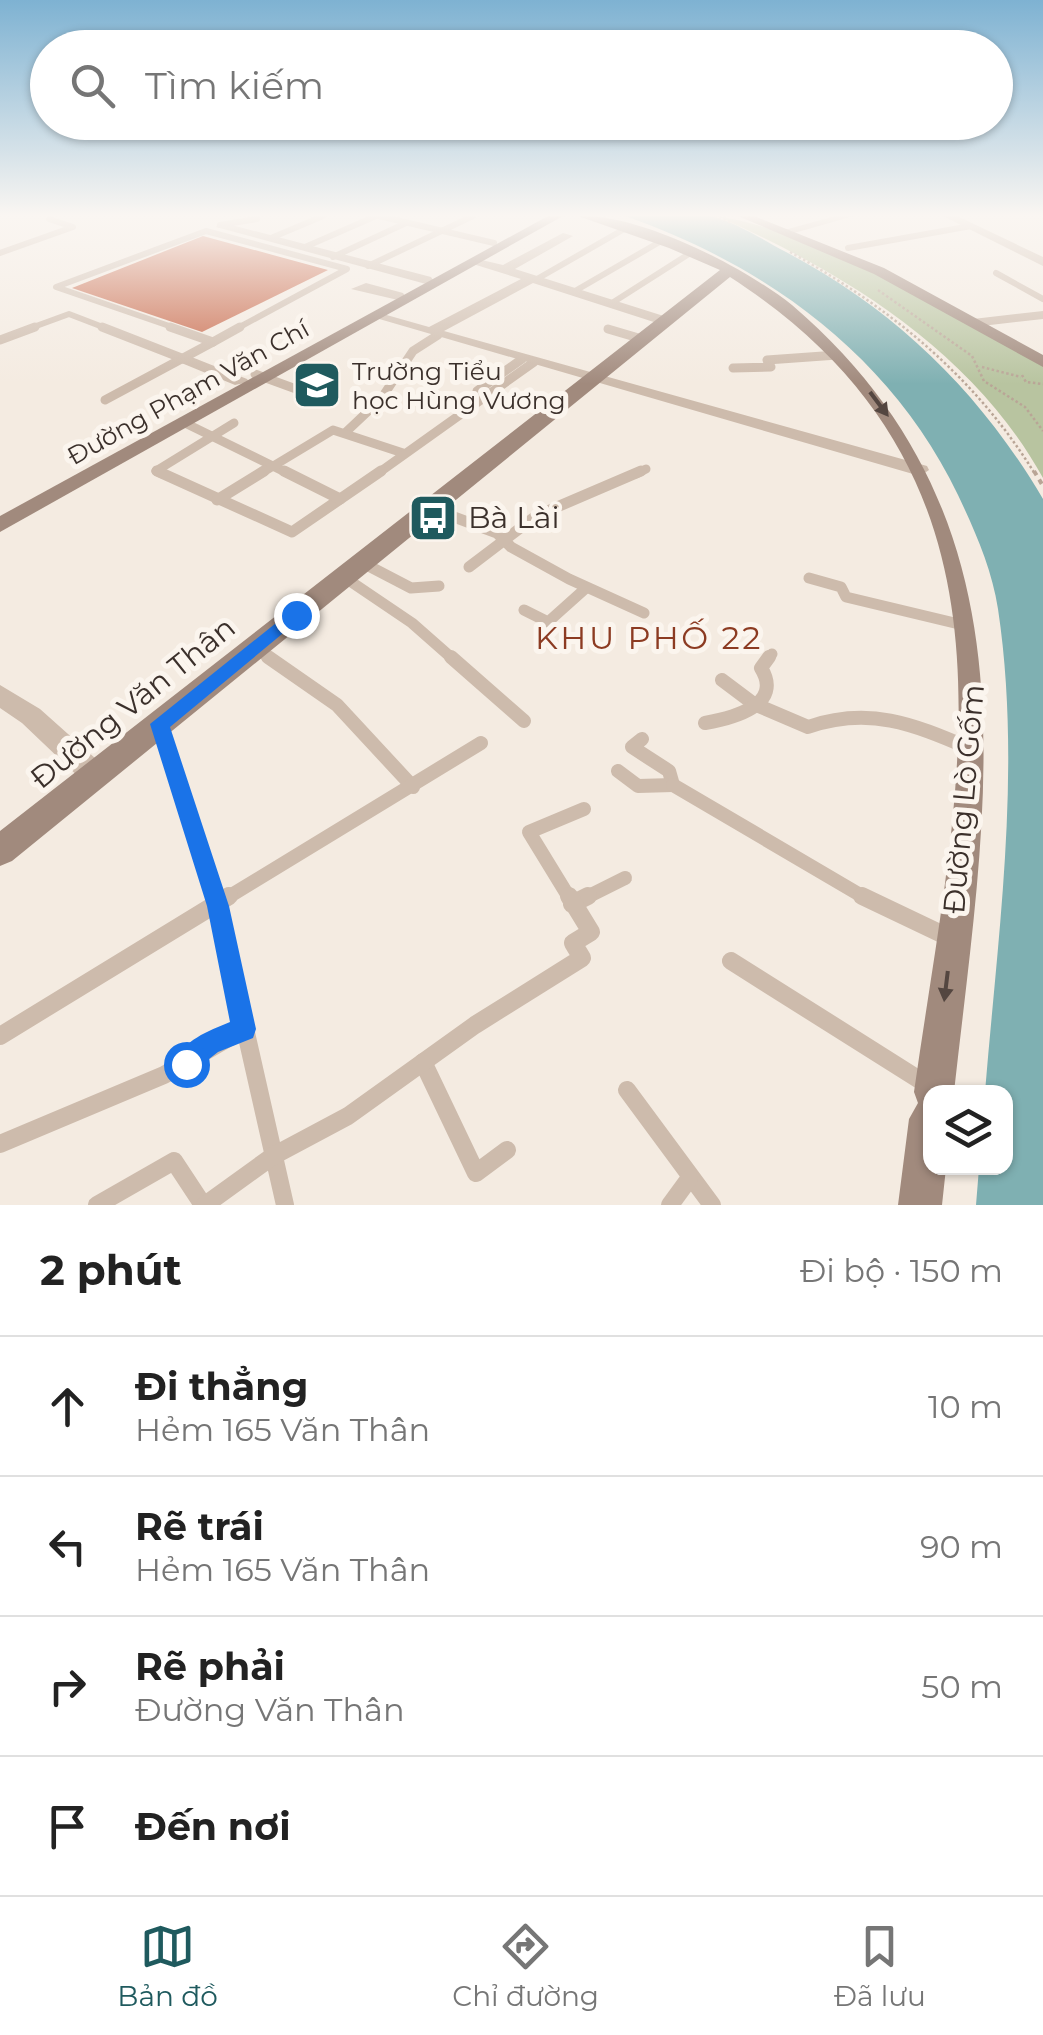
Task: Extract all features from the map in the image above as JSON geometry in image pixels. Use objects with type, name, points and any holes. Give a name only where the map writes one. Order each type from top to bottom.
[{"type":"main road","name":"Đường Phạm Văn Chí","points":[[371,315],[440,272]]},
{"type":"main road","name":"Đường Phạm Văn Chí","points":[[0,512],[455,272]]},
{"type":"main road","name":"Đường Văn Thân","points":[[0,851],[726,272]]},
{"type":"main road","name":"Đường Lò Gốm","points":[[732,272],[780,303],[838,355],[884,411],[920,470],[954,544],[972,628],[973,750],[935,1085]]},
{"type":"main road","points":[[880,272],[1043,350]]},
{"type":"main road","points":[[891,272],[1043,362]]},
{"type":"main road","name":"Đường Phạm Văn Chí","points":[[0,524],[185,423],[254,378]]},
{"type":"main road","name":"Đường Lò Gốm","points":[[920,1205],[924,1175]]},
{"type":"street","points":[[394,272],[426,280]]},
{"type":"street","points":[[516,272],[665,321]]},
{"type":"street","points":[[434,334],[535,278]]},
{"type":"street","points":[[358,290],[366,287],[398,296]]},
{"type":"street","points":[[980,322],[1043,314]]},
{"type":"street","points":[[371,315],[920,470]]},
{"type":"street","points":[[184,359],[254,378]]},
{"type":"street","points":[[0,695],[31,716],[95,775]]},
{"type":"lane","points":[[96,272],[56,287],[214,342]]},
{"type":"lane","points":[[104,400],[342,272]]},
{"type":"lane","points":[[535,278],[545,272]]},
{"type":"lane","points":[[576,291],[608,272]]},
{"type":"lane","points":[[612,304],[661,272]]},
{"type":"lane","points":[[996,273],[1043,299]]},
{"type":"lane","points":[[0,340],[69,314],[184,359]]},
{"type":"lane","points":[[608,330],[642,339]]},
{"type":"lane","points":[[346,432],[381,399],[413,351],[434,334]]},
{"type":"lane","points":[[733,368],[770,366],[767,360],[838,355]]},
{"type":"lane","points":[[477,391],[528,360]]},
{"type":"lane","points":[[234,423],[156,471],[292,532],[402,453],[493,395],[528,360]]},
{"type":"lane","points":[[254,378],[296,389]]},
{"type":"lane","points":[[185,423],[340,499]]},
{"type":"lane","points":[[216,500],[320,435],[346,432],[402,453]]},
{"type":"lane","points":[[469,567],[536,516],[580,501],[646,469]]},
{"type":"lane","points":[[430,508],[505,539],[586,588],[644,612]]},
{"type":"lane","points":[[353,570],[411,588],[439,586]]},
{"type":"lane","points":[[353,570],[524,721]]},
{"type":"lane","points":[[809,578],[841,587],[846,597],[972,628]]},
{"type":"lane","points":[[524,610],[548,622],[586,588]]},
{"type":"lane","points":[[255,648],[337,705],[366,741],[413,787]]},
{"type":"lane","points":[[705,723],[742,717],[768,692],[769,680],[761,668],[772,654]]},
{"type":"lane","points":[[722,680],[754,704],[808,727],[838,715],[885,714],[973,750]]},
{"type":"lane","points":[[160,724],[218,906],[285,1205]]},
{"type":"lane","points":[[642,739],[632,748],[669,771],[673,785]]},
{"type":"lane","points":[[0,1036],[37,1010],[218,906],[260,876],[383,806],[480,743]]},
{"type":"lane","points":[[618,771],[638,786],[673,785],[846,890],[952,939]]},
{"type":"lane","points":[[98,1205],[174,1161],[204,1205],[273,1156],[348,1116],[582,958],[574,943],[590,932],[529,832],[584,808]]},
{"type":"lane","points":[[572,904],[625,878]]},
{"type":"lane","points":[[730,961],[923,1093]]},
{"type":"lane","points":[[0,1144],[91,1103],[120,1096],[186,1064],[209,1043],[244,1029]]},
{"type":"lane","points":[[423,1062],[476,1173],[507,1150]]},
{"type":"lane","points":[[627,1090],[712,1205]]},
{"type":"lane","points":[[670,1205],[690,1180]]},
{"type":"path","points":[[833,272],[918,336],[982,400],[1021,448],[1043,486]]},
{"type":"path","points":[[873,287],[925,321],[936,334],[968,350],[981,366],[984,381],[1036,419],[1043,431]]},
{"type":"path","points":[[981,366],[1022,376],[1041,386]]},
{"type":"path","points":[[1036,419],[1043,420]]},
{"type":"green space","points":[[828,272],[874,272],[1043,366],[1043,478],[981,392],[943,354],[858,290]]},
{"type":"water","points":[[747,272],[821,272],[864,300],[899,327],[963,389],[992,423],[1043,499],[1043,1205],[976,1205],[978,1175],[1013,1175],[1013,1085],[986,1085],[1008,790],[1005,669],[992,579],[977,536],[931,445],[861,359],[820,323]]},
{"type":"building","points":[[112,272],[323,272],[202,332],[72,288]]},
{"type":"place","name":"Trường Tiểu học Hùng Vương","points":[[317,385]]},
{"type":"place","name":"Bà Lài","points":[[433,518]]},
{"type":"district","name":"KHU PHỐ 22","points":[[649,638]]},
{"type":"route","points":[[186,1064],[209,1043],[244,1029],[218,906],[160,724],[296,615]]}]
